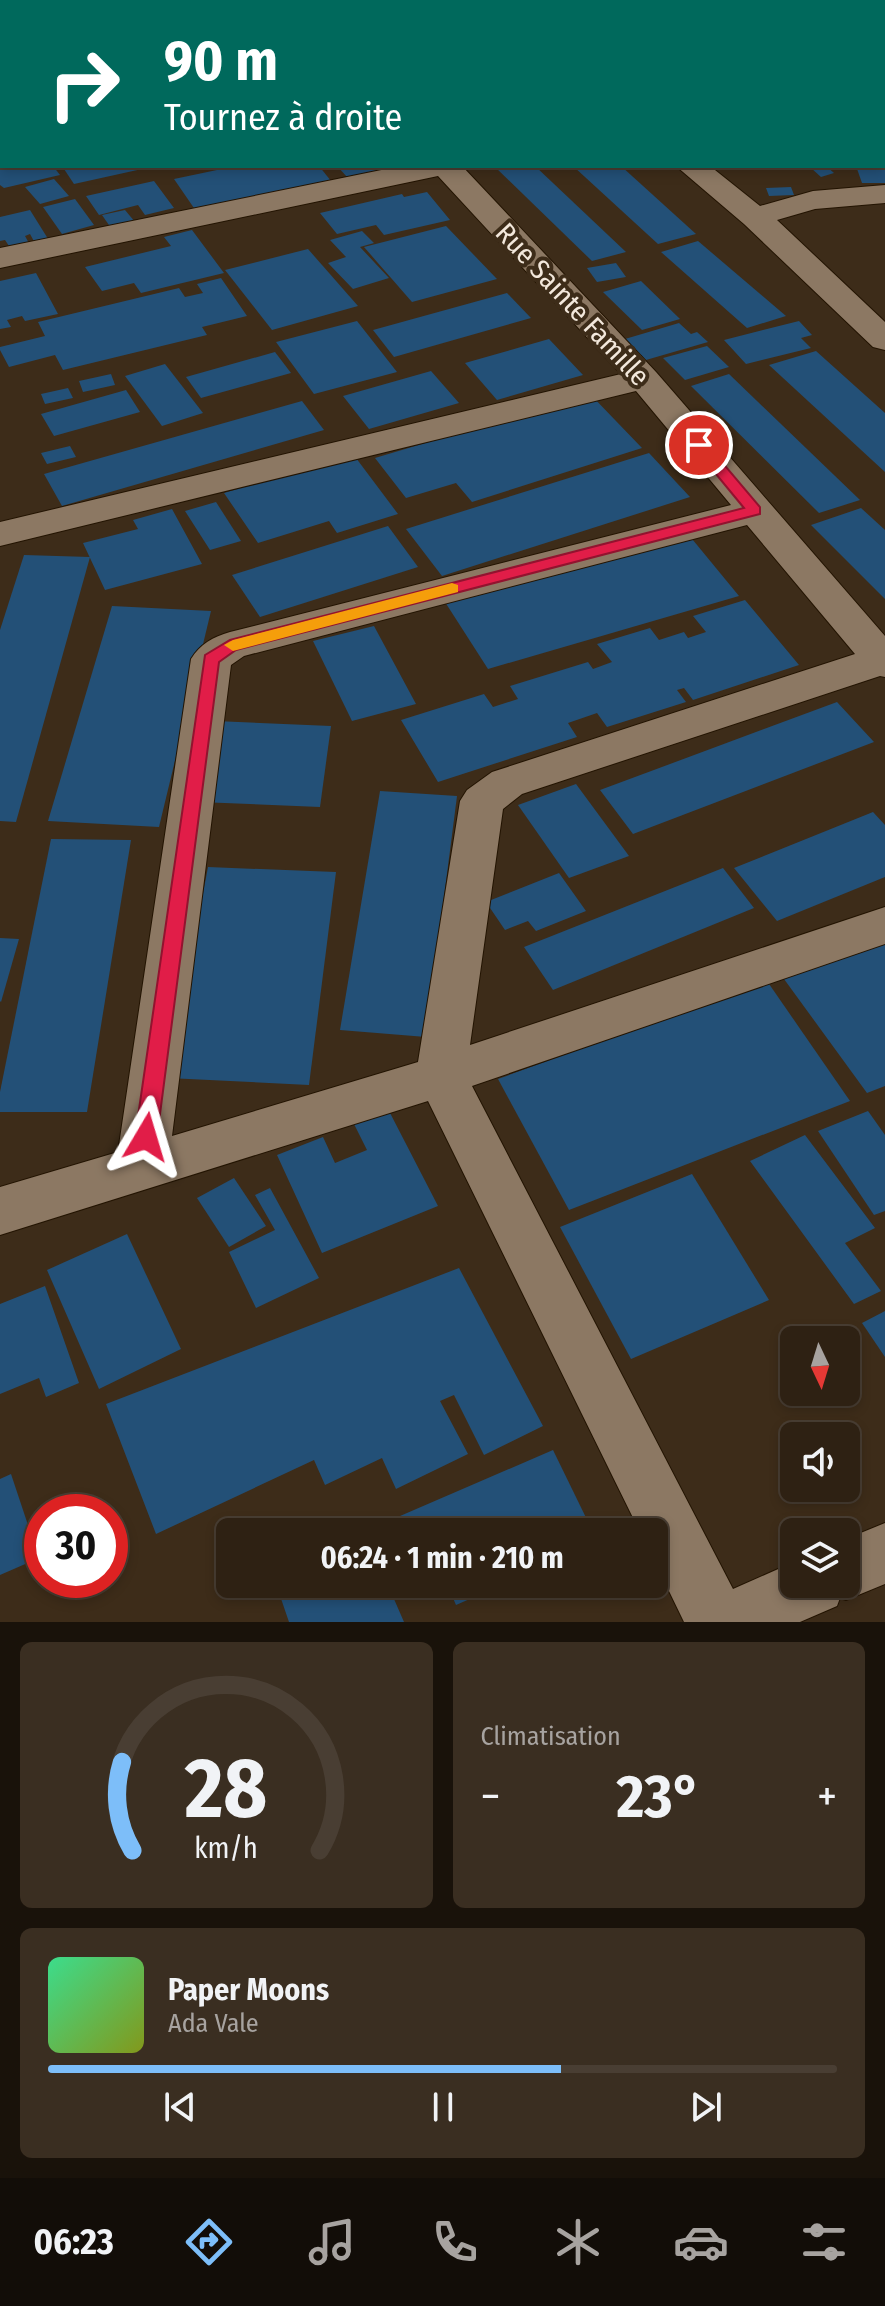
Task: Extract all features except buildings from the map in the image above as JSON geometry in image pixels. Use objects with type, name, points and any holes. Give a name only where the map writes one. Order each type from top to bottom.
[{"type":"street","points":[[0,258],[434,168]]},
{"type":"street","name":"Rue Sainte Famille","points":[[446,168],[644,379],[884,661]]},
{"type":"street","points":[[694,168],[755,217],[885,340]]},
{"type":"street","points":[[755,217],[813,200],[885,194]]},
{"type":"street","points":[[0,534],[644,379]]},
{"type":"street","points":[[142,1167],[211,659],[230,646],[755,511]]},
{"type":"street","points":[[717,1622],[441,1076],[482,801],[507,783],[884,661]]},
{"type":"street","points":[[0,1211],[441,1076],[885,925]]},
{"type":"street","points":[[860,1564],[885,1553]]},
{"type":"street","points":[[730,1622],[784,1598]]},
{"type":"slow traffic","points":[[233,645],[452,588]]},
{"type":"route","points":[[146,1137],[211,659],[230,646],[755,511],[699,445]]}]
